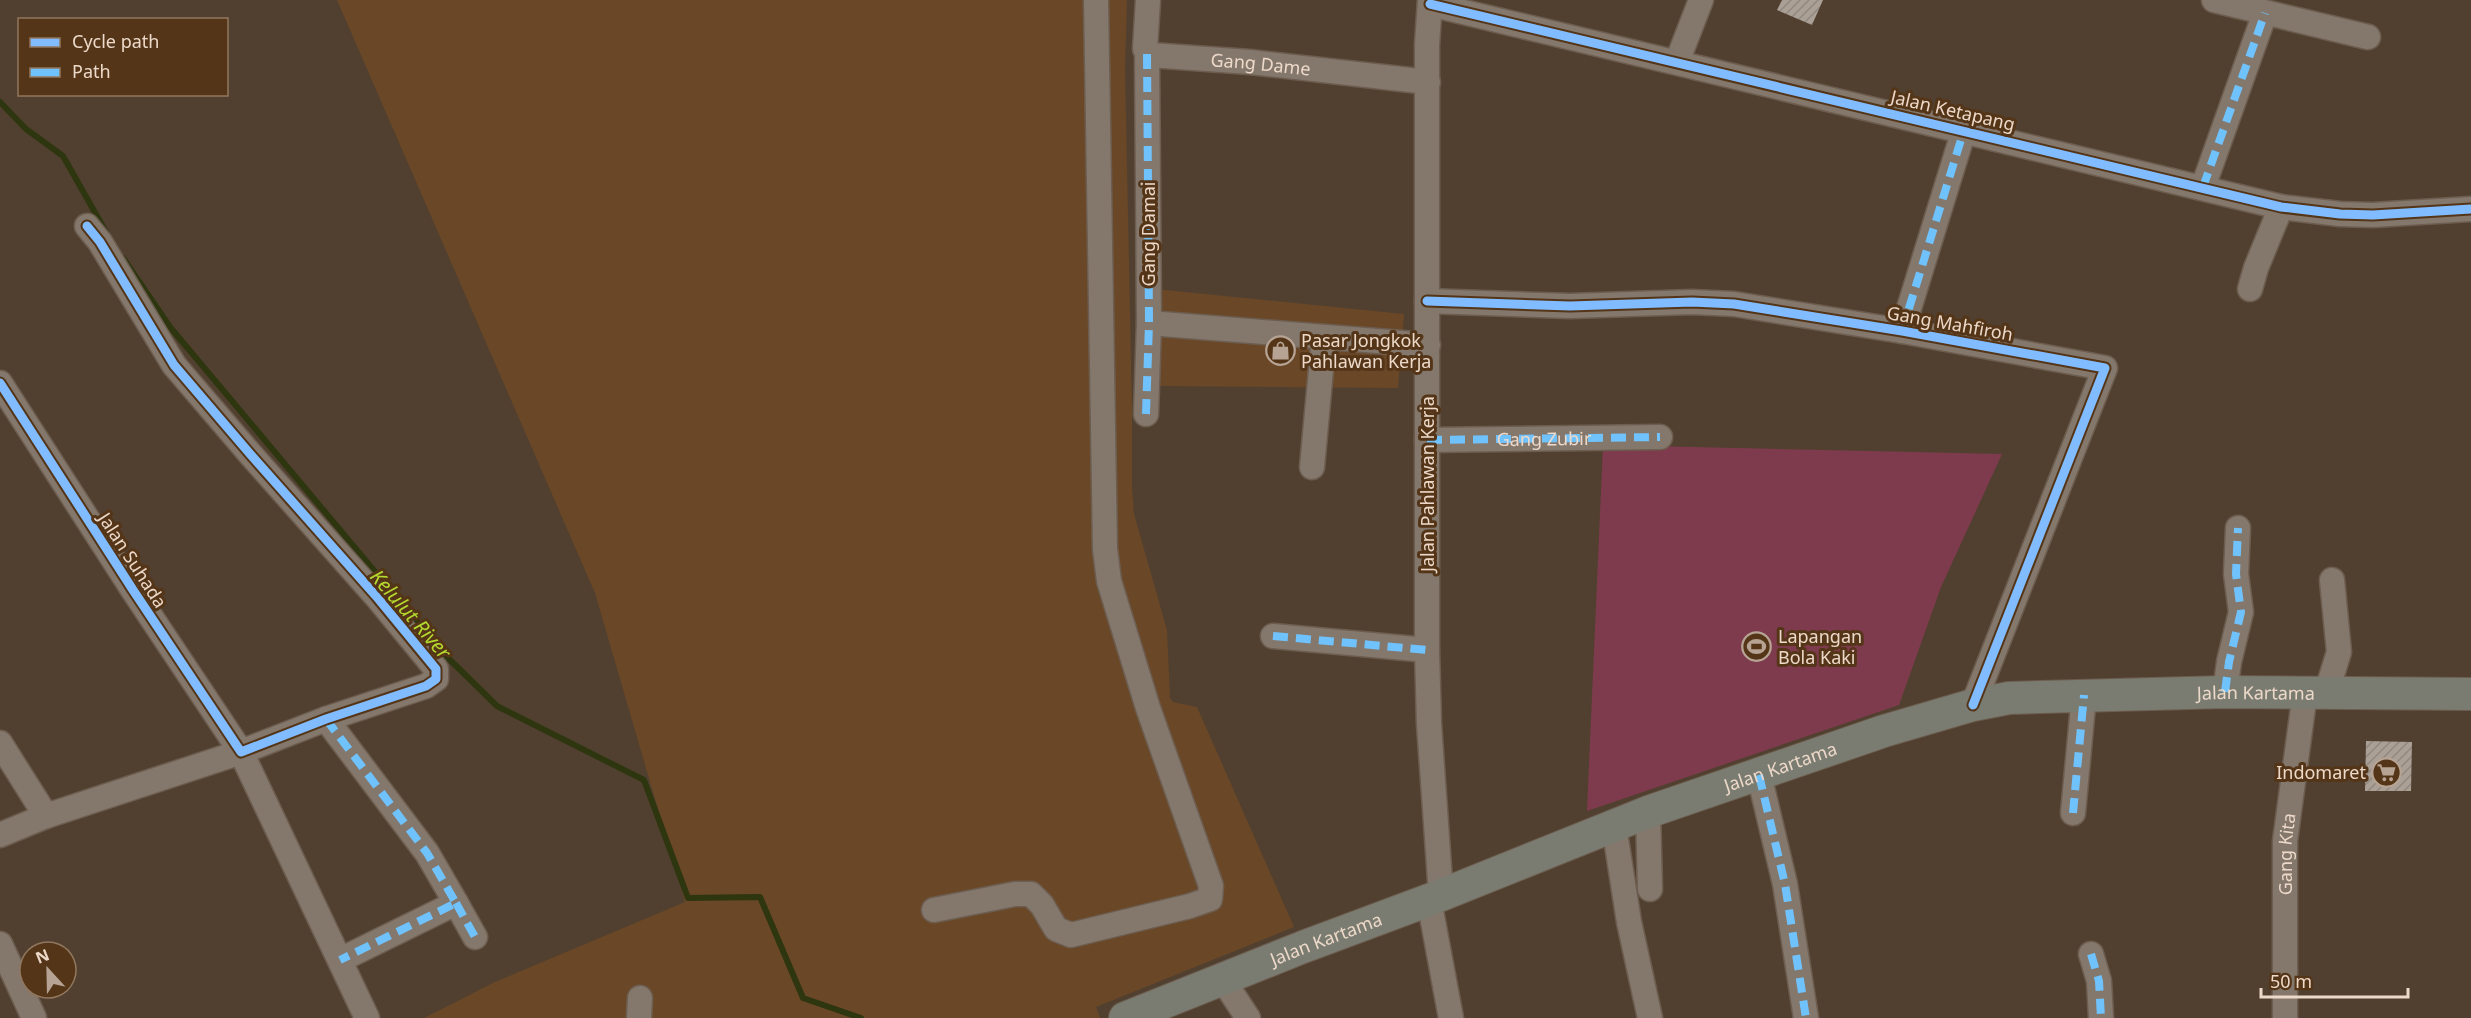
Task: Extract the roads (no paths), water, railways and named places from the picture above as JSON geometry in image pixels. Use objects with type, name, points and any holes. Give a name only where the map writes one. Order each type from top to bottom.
[{"type":"main road","name":"Jalan Kartama","points":[[1125,1018],[1648,812],[1884,731],[1973,705],[2009,698],[2084,695],[2225,692],[2471,694]]},
{"type":"street","points":[[934,910],[1015,894],[1031,894],[1042,905],[1056,929],[1071,935],[1190,906],[1210,898],[1211,886],[1148,708],[1109,581],[1105,549],[1096,0]]},
{"type":"street","points":[[1147,53],[1145,49],[1148,0]]},
{"type":"street","points":[[1677,62],[1701,0]]},
{"type":"street","points":[[2214,0],[2368,37]]},
{"type":"street","name":"Jalan Ketapang","points":[[1430,2],[2281,207],[2373,216],[2471,209]]},
{"type":"street","name":"Jalan Pahlawan Kerja","points":[[1430,2],[1427,45],[1427,650],[1435,897],[1450,1018]]},
{"type":"street","points":[[2203,188],[2265,13]]},
{"type":"street","name":"Gang Dame","points":[[1147,53],[1428,82]]},
{"type":"street","name":"Gang Damai","points":[[1146,414],[1149,324],[1147,53]]},
{"type":"street","points":[[1902,331],[1964,130]]},
{"type":"street","points":[[2250,289],[2256,268],[2281,207]]},
{"type":"street","points":[[0,835],[46,816],[241,752],[326,719],[426,686],[436,679],[436,669],[376,596],[174,365],[100,242],[87,226]]},
{"type":"street","name":"Gang Mahfiroh","points":[[1427,301],[1569,306],[1692,302],[1724,304],[1902,331],[2105,368],[1973,705]]},
{"type":"street","points":[[1149,324],[1428,345]]},
{"type":"street","points":[[1312,467],[1324,337]]},
{"type":"street","name":"Jalan Suhada","points":[[0,383],[133,590],[241,752],[367,1018]]},
{"type":"street","name":"Gang Zubir","points":[[1427,440],[1660,437]]},
{"type":"street","points":[[2225,692],[2229,662],[2241,612],[2236,574],[2238,528]]},
{"type":"street","name":"Gang Kita","points":[[2285,1018],[2285,841],[2315,694],[2339,652],[2332,580]]},
{"type":"street","points":[[1273,636],[1427,650]]},
{"type":"street","points":[[2073,813],[2084,695]]},
{"type":"street","points":[[326,719],[427,853],[475,937]]},
{"type":"street","points":[[0,743],[46,816]]},
{"type":"street","points":[[1759,775],[1785,884],[1806,1018]]},
{"type":"street","points":[[1648,812],[1650,889]]},
{"type":"street","points":[[1614,826],[1629,922],[1650,1018]]},
{"type":"street","points":[[340,960],[456,903]]},
{"type":"street","points":[[0,944],[34,1018]]},
{"type":"street","points":[[2091,954],[2099,981],[2101,1018]]},
{"type":"street","points":[[1223,980],[1248,1018]]},
{"type":"waterway","name":"Kelulut River","points":[[0,102],[26,129],[63,156],[106,232]]},
{"type":"waterway","name":"Kelulut River","points":[[123,258],[170,327],[444,654],[497,706],[644,780],[688,898],[760,897],[803,998],[861,1018]]},
{"type":"place","name":"Pasar Jongkok Pahlawan Kerja","points":[[1280,350]]},
{"type":"place","name":"Lapangan Bola Kaki","points":[[1757,646]]},
{"type":"place","name":"Indomaret","points":[[2387,772]]}]
